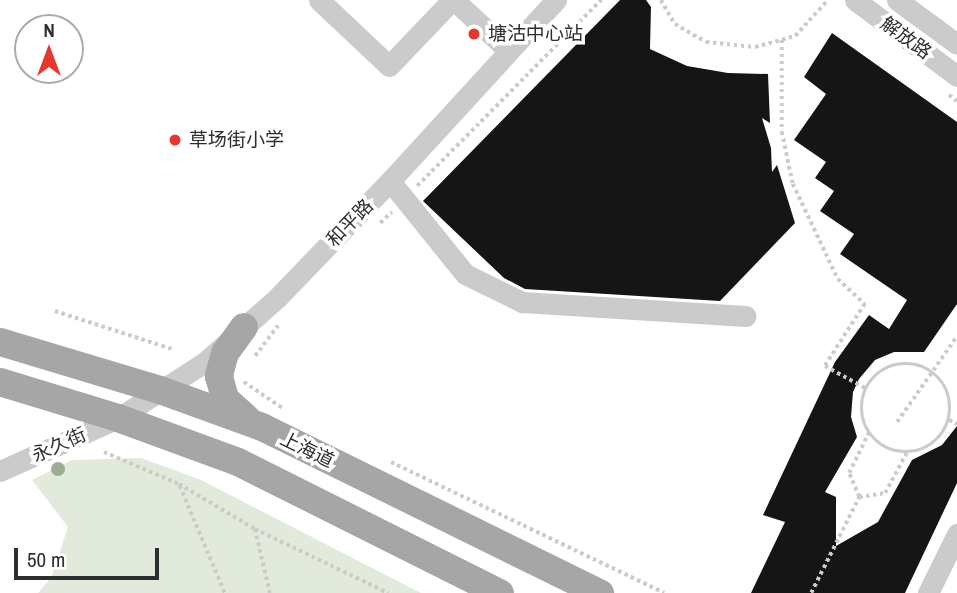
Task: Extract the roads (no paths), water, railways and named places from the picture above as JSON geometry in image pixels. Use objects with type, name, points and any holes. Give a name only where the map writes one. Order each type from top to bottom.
[{"type":"main road","points":[[244,327],[221,361],[220,383],[232,408],[262,428]]},
{"type":"main road","name":"上海道","points":[[0,342],[160,390],[262,428],[600,593]]},
{"type":"main road","points":[[0,382],[118,418],[238,461],[500,593]]},
{"type":"street","points":[[319,0],[389,66],[453,0],[509,51]]},
{"type":"street","name":"和平路","points":[[118,418],[205,362],[244,327],[390,181],[556,0]]},
{"type":"street","name":"解放路","points":[[855,0],[957,76]]},
{"type":"street","name":"解放路","points":[[897,0],[957,44]]},
{"type":"street","points":[[390,181],[406,197],[465,274],[522,302],[746,316]]},
{"type":"street","name":"永久街","points":[[0,471],[118,418]]},
{"type":"street","points":[[928,593],[957,534]]},
{"type":"place","name":"塘沽中心站","points":[[474,34]]},
{"type":"place","name":"草场街小学","points":[[175,140]]}]
